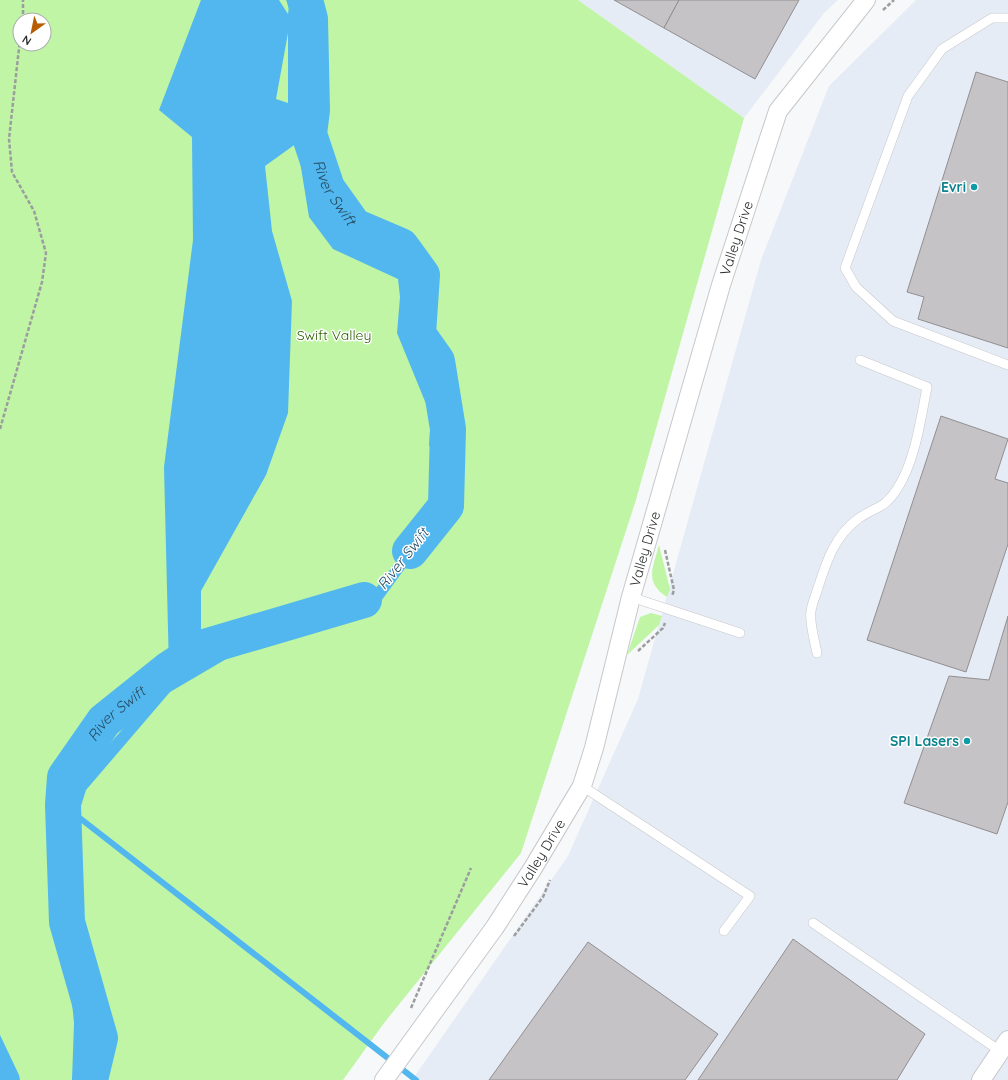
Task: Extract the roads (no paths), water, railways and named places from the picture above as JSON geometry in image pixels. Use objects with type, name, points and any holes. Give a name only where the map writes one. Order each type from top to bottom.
[{"type":"street","name":"Valley Drive","points":[[384,1080],[495,927],[533,868],[582,786],[594,748],[631,597],[721,285],[778,111],[866,0]]},
{"type":"street","points":[[980,1080],[1004,1045]]},
{"type":"lane","points":[[1008,18],[992,18],[942,49],[908,96],[845,268],[856,287],[893,321],[1008,365]]},
{"type":"lane","points":[[817,653],[810,612],[827,561],[833,547],[846,531],[859,518],[885,505],[898,488],[908,466],[922,417],[927,387],[860,360]]},
{"type":"lane","points":[[631,597],[740,633]]},
{"type":"lane","points":[[582,786],[750,896],[724,932]]},
{"type":"lane","points":[[814,923],[1004,1045]]},
{"type":"water","points":[[201,0],[279,0],[288,14],[289,7],[286,0],[300,0],[303,11],[304,107],[312,110],[309,134],[302,139],[319,205],[343,237],[398,264],[410,275],[412,330],[431,360],[444,449],[451,469],[438,523],[379,604],[245,648],[170,692],[86,790],[73,831],[73,897],[84,1024],[83,1080],[72,1080],[74,1023],[57,846],[72,786],[161,686],[241,640],[370,596],[429,518],[441,471],[429,445],[431,416],[397,333],[400,297],[398,279],[333,249],[309,217],[297,143],[265,166],[272,231],[292,301],[288,413],[266,475],[201,591],[201,648],[169,669],[164,467],[193,240],[192,137],[159,110]],"holes":[[[288,33],[288,103],[276,99]]]},
{"type":"water","points":[[0,1035],[19,1075],[20,1080],[0,1080]]},
{"type":"waterway","name":"River Swift","points":[[305,0],[310,19],[312,110],[309,134],[327,188],[354,226],[401,246],[422,275],[418,334],[437,361],[448,429],[446,506],[410,551]]},
{"type":"waterway","name":"River Swift","points":[[90,1080],[100,1038],[67,922],[63,805],[65,777],[104,721],[169,669],[201,648],[364,600]]},
{"type":"waterway","points":[[63,805],[416,1080]]},
{"type":"place","name":"Evri","points":[[974,187]]},
{"type":"place","name":"SPI Lasers","points":[[967,741]]},
{"type":"park label","name":"Swift Valley","points":[[334,335]]}]
